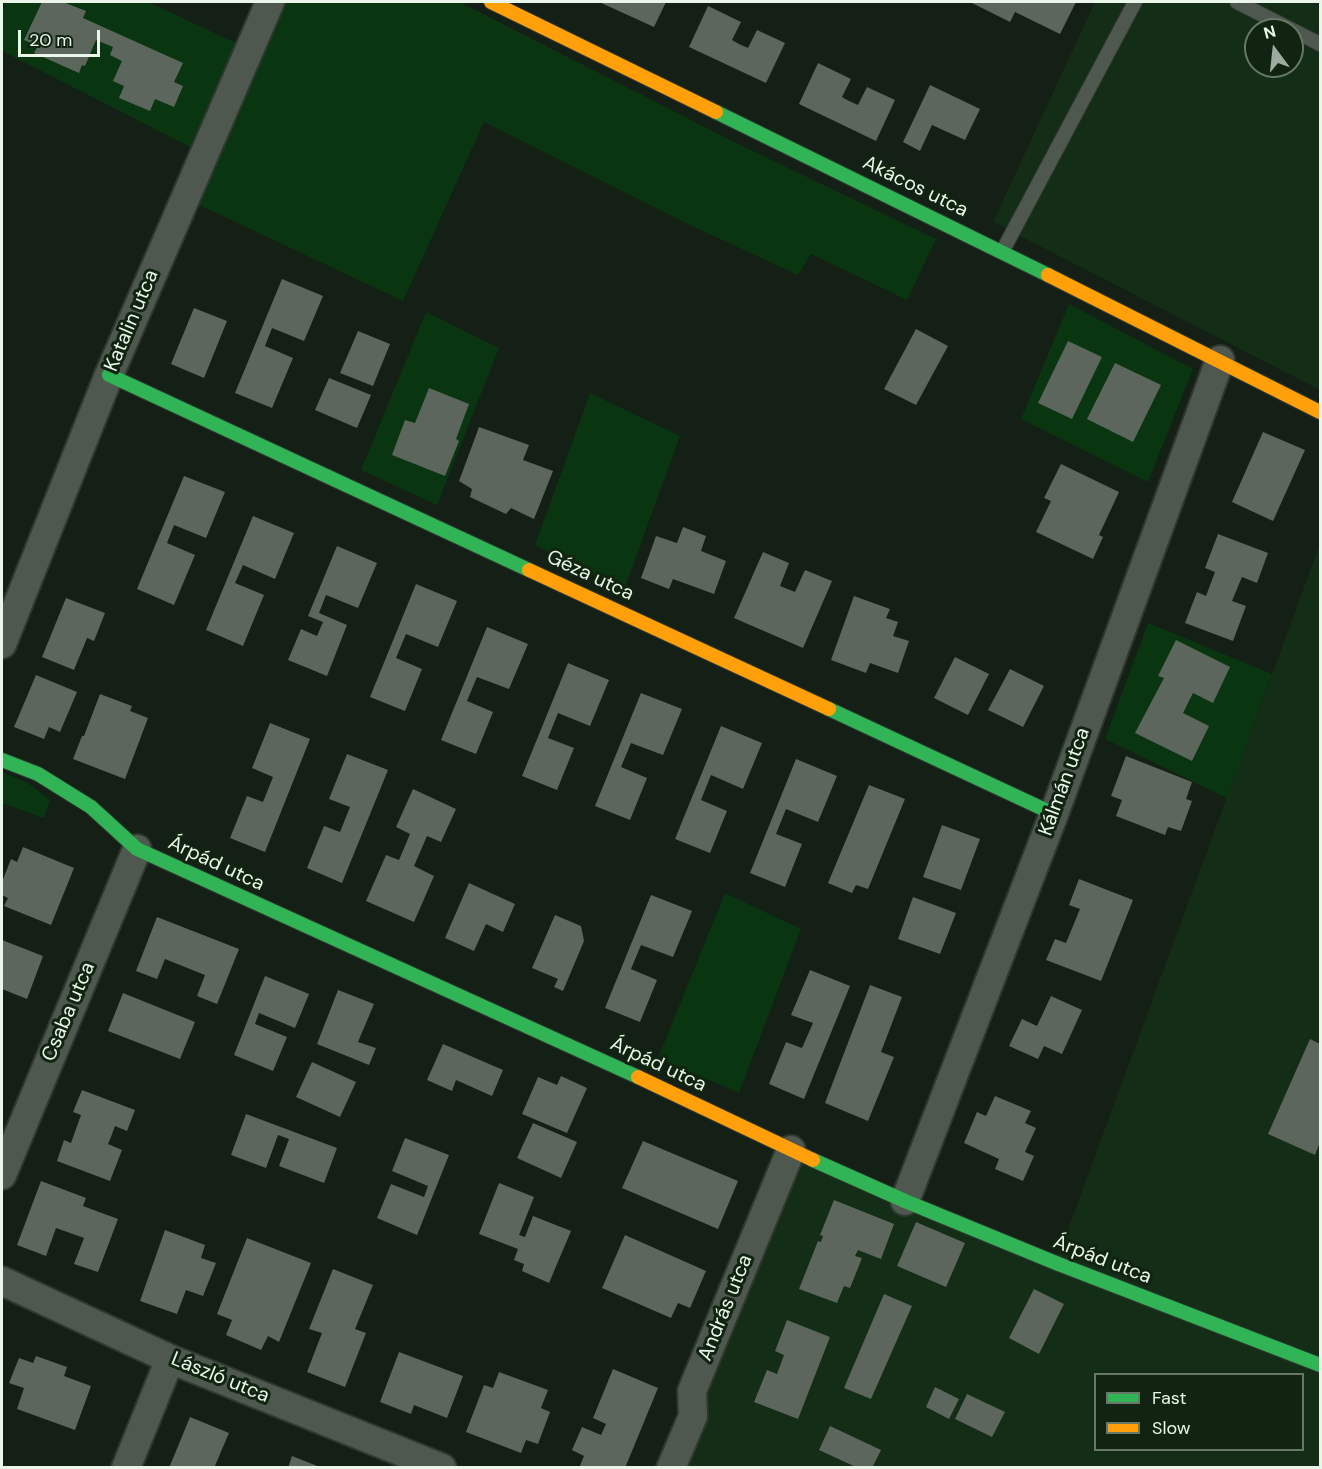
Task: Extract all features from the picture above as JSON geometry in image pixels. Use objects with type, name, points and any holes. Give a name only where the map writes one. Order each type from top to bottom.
[{"type":"street","name":"Katalin utca","points":[[2,644],[109,375],[270,2]]},
{"type":"street","name":"Akácos utca","points":[[491,2],[1002,252],[1320,412]]},
{"type":"street","name":"Kálmán utca","points":[[905,1201],[1054,814],[1220,360]]},
{"type":"street","name":"Géza utca","points":[[109,375],[1054,814]]},
{"type":"street","name":"Árpád utca","points":[[2,760],[38,774],[91,807],[137,849],[647,1081],[791,1150],[905,1201],[1056,1263],[1320,1365]]},
{"type":"street","name":"Csaba utca","points":[[2,1176],[137,849]]},
{"type":"street","name":"András utca","points":[[671,1467],[693,1416],[692,1391],[791,1150]]},
{"type":"street","name":"László utca","points":[[2,1281],[390,1458],[442,1467]]},
{"type":"street","points":[[126,1467],[170,1359]]},
{"type":"lane","points":[[1002,252],[1135,2]]},
{"type":"lane","points":[[1237,2],[1320,44]]},
{"type":"shaded area","points":[[6,2],[148,2],[236,43],[190,147],[2,51],[2,12]]},
{"type":"shaded area","points":[[284,2],[460,2],[728,139],[936,239],[907,300],[811,254],[798,275],[690,225],[484,122],[403,301],[191,201],[233,103]]},
{"type":"shaded area","points":[[1095,2],[1320,2],[1320,390],[993,222]]},
{"type":"shaded area","points":[[1069,304],[1193,369],[1148,482],[1021,419]]},
{"type":"shaded area","points":[[426,312],[499,348],[437,505],[361,470]]},
{"type":"shaded area","points":[[590,393],[680,436],[624,590],[535,545]]},
{"type":"shaded area","points":[[1320,544],[1320,1467],[671,1468],[791,1150],[1056,1262]]},
{"type":"shaded area","points":[[1148,623],[1272,674],[1227,798],[1105,739]]},
{"type":"shaded area","points":[[2,772],[28,783],[50,800],[44,818],[2,803]]},
{"type":"shaded area","points":[[725,893],[801,929],[739,1093],[658,1058]]},
{"type":"building","points":[[42,2],[63,2],[86,11],[83,18],[183,63],[174,82],[183,86],[174,107],[155,99],[150,111],[119,98],[124,86],[113,81],[122,61],[110,55],[113,47],[96,40],[85,66],[82,65],[79,73],[34,53],[38,46],[24,40]]},
{"type":"building","points":[[599,2],[666,2],[654,27]]},
{"type":"building","points":[[970,2],[1076,2],[1060,34],[1015,12],[1010,22]]},
{"type":"building","points":[[708,6],[741,22],[732,40],[739,44],[748,48],[757,30],[785,43],[766,83],[689,47]]},
{"type":"building","points":[[818,63],[851,79],[842,97],[849,101],[858,105],[867,87],[895,100],[876,141],[799,104]]},
{"type":"building","points":[[930,85],[980,109],[965,140],[932,125],[920,151],[903,142]]},
{"type":"building","points":[[282,279],[323,296],[304,341],[272,328],[265,346],[293,358],[272,408],[235,393]]},
{"type":"building","points":[[194,308],[227,321],[204,378],[171,364]]},
{"type":"building","points":[[916,329],[948,346],[916,405],[884,389]]},
{"type":"building","points":[[358,331],[390,344],[373,386],[340,373]]},
{"type":"building","points":[[1068,341],[1102,357],[1072,419],[1038,403]]},
{"type":"building","points":[[1115,363],[1161,385],[1133,442],[1087,419]]},
{"type":"building","points":[[329,378],[371,395],[357,428],[315,410]]},
{"type":"building","points":[[429,388],[469,404],[456,439],[459,441],[445,476],[392,455],[405,420],[415,423]]},
{"type":"building","points":[[479,427],[529,445],[523,460],[553,471],[534,519],[511,508],[506,514],[470,497],[472,489],[459,481]]},
{"type":"building","points":[[1263,432],[1305,450],[1273,521],[1232,502]]},
{"type":"building","points":[[1061,464],[1119,492],[1099,535],[1103,537],[1093,559],[1036,532],[1051,501],[1044,498]]},
{"type":"building","points":[[184,476],[225,492],[206,538],[174,525],[167,543],[195,555],[174,605],[137,589]]},
{"type":"building","points":[[253,516],[294,533],[275,579],[243,565],[235,583],[264,595],[243,646],[206,630]]},
{"type":"building","points":[[683,527],[706,536],[701,551],[726,561],[714,594],[673,579],[669,589],[641,578],[656,536],[677,543]]},
{"type":"building","points":[[1218,534],[1268,553],[1257,583],[1242,577],[1232,601],[1246,606],[1233,641],[1185,623],[1197,592],[1206,596],[1215,572],[1205,568]]},
{"type":"building","points":[[337,546],[377,563],[358,608],[326,595],[319,613],[347,625],[327,676],[288,660],[301,629],[317,636],[323,622],[308,616]]},
{"type":"building","points":[[763,552],[789,563],[780,586],[795,592],[805,570],[832,581],[803,648],[734,618]]},
{"type":"building","points":[[416,584],[457,601],[438,647],[406,634],[396,658],[422,669],[405,711],[370,697]]},
{"type":"building","points":[[854,596],[890,609],[886,618],[898,622],[893,636],[909,641],[898,673],[870,663],[866,673],[831,660]]},
{"type":"building","points":[[66,598],[105,613],[94,641],[87,638],[74,670],[42,657]]},
{"type":"building","points":[[487,627],[528,644],[509,689],[477,677],[467,701],[493,712],[476,754],[441,740]]},
{"type":"building","points":[[1176,640],[1230,667],[1213,703],[1193,693],[1183,713],[1209,726],[1192,761],[1135,733],[1164,678],[1158,676]]},
{"type":"building","points":[[955,657],[989,674],[968,715],[934,698]]},
{"type":"building","points":[[568,663],[609,680],[590,726],[558,713],[548,738],[574,748],[557,790],[522,776]]},
{"type":"building","points":[[1010,669],[1044,686],[1023,727],[988,710]]},
{"type":"building","points":[[36,675],[77,692],[60,732],[49,727],[44,739],[14,727]]},
{"type":"building","points":[[641,693],[682,709],[663,755],[631,743],[621,767],[647,778],[630,820],[595,806]]},
{"type":"building","points":[[100,694],[132,706],[130,711],[148,718],[125,779],[73,759]]},
{"type":"building","points":[[270,723],[310,739],[265,852],[230,838],[247,796],[263,802],[273,777],[252,768]]},
{"type":"building","points":[[721,726],[762,743],[743,789],[711,775],[701,800],[727,811],[710,853],[675,839]]},
{"type":"building","points":[[347,754],[388,770],[342,883],[307,868],[324,826],[340,832],[350,807],[329,799]]},
{"type":"building","points":[[1126,756],[1192,782],[1186,799],[1192,801],[1181,831],[1168,827],[1165,835],[1116,816],[1122,800],[1111,796]]},
{"type":"building","points":[[796,759],[837,776],[818,822],[786,809],[776,834],[802,844],[785,887],[750,873]]},
{"type":"building","points":[[869,785],[905,799],[868,889],[856,885],[852,893],[828,883]]},
{"type":"building","points":[[413,789],[456,809],[441,842],[427,836],[414,866],[434,876],[414,922],[366,901],[386,855],[399,860],[410,834],[396,827]]},
{"type":"building","points":[[942,825],[980,839],[961,890],[923,877]]},
{"type":"building","points":[[23,847],[74,868],[51,925],[4,906],[8,898],[2,895],[2,882],[11,859],[17,862]]},
{"type":"building","points":[[1079,879],[1133,900],[1101,981],[1046,960],[1055,939],[1066,943],[1080,909],[1069,905]]},
{"type":"building","points":[[469,883],[515,904],[503,932],[486,924],[474,951],[445,938]]},
{"type":"building","points":[[651,895],[692,911],[673,957],[641,945],[631,969],[657,980],[640,1022],[605,1008]]},
{"type":"building","points":[[913,897],[956,913],[940,954],[898,939]]},
{"type":"building","points":[[555,915],[581,926],[584,941],[563,991],[554,987],[558,979],[532,968]]},
{"type":"building","points":[[157,917],[239,949],[217,1004],[197,996],[205,975],[165,959],[157,979],[136,971]]},
{"type":"building","points":[[2,940],[43,956],[27,999],[2,989]]},
{"type":"building","points":[[810,970],[850,986],[804,1099],[769,1084],[786,1042],[802,1048],[813,1023],[791,1015]]},
{"type":"building","points":[[265,976],[309,994],[295,1028],[259,1013],[255,1024],[287,1037],[273,1071],[234,1055]]},
{"type":"building","points":[[870,985],[902,997],[881,1052],[894,1057],[868,1121],[825,1103]]},
{"type":"building","points":[[338,990],[374,1004],[358,1042],[376,1048],[369,1065],[317,1044]]},
{"type":"building","points":[[123,993],[195,1022],[180,1059],[108,1031]]},
{"type":"building","points":[[1051,996],[1082,1010],[1062,1054],[1044,1046],[1038,1059],[1009,1046],[1022,1019],[1037,1026]]},
{"type":"building","points":[[1310,1039],[1320,1044],[1320,1142],[1315,1155],[1268,1134]]},
{"type":"building","points":[[443,1044],[503,1070],[492,1096],[456,1080],[452,1091],[427,1080]]},
{"type":"building","points":[[312,1062],[356,1082],[340,1117],[296,1097]]},
{"type":"building","points":[[561,1076],[587,1088],[567,1133],[522,1114],[538,1077],[557,1085]]},
{"type":"building","points":[[82,1090],[135,1110],[127,1131],[115,1126],[108,1144],[122,1150],[110,1181],[57,1161],[64,1140],[71,1143],[81,1115],[73,1112]]},
{"type":"building","points":[[995,1096],[1031,1111],[1025,1123],[1036,1128],[1025,1152],[1034,1156],[1023,1181],[995,1169],[999,1159],[964,1143],[977,1112],[986,1116]]},
{"type":"building","points":[[246,1114],[337,1148],[324,1183],[279,1166],[289,1139],[278,1135],[266,1168],[231,1155]]},
{"type":"building","points":[[533,1123],[577,1142],[561,1178],[517,1158]]},
{"type":"building","points":[[405,1138],[449,1155],[417,1235],[377,1218],[391,1184],[424,1197],[428,1186],[392,1171]]},
{"type":"building","points":[[643,1141],[738,1181],[718,1229],[622,1188]]},
{"type":"building","points":[[41,1181],[86,1198],[83,1206],[118,1219],[98,1272],[74,1264],[84,1238],[56,1228],[46,1256],[17,1245]]},
{"type":"building","points":[[499,1183],[534,1197],[519,1235],[525,1237],[533,1216],[571,1231],[549,1283],[522,1271],[524,1264],[514,1260],[518,1249],[479,1234]]},
{"type":"building","points":[[834,1200],[894,1224],[881,1259],[858,1250],[855,1256],[862,1258],[850,1288],[844,1286],[837,1303],[799,1289],[818,1241],[821,1242],[823,1236],[820,1235]]},
{"type":"building","points":[[916,1222],[965,1243],[946,1287],[897,1266]]},
{"type":"building","points":[[165,1230],[205,1245],[201,1258],[216,1263],[203,1296],[186,1290],[177,1314],[140,1301]]},
{"type":"building","points":[[625,1235],[706,1271],[690,1308],[678,1303],[671,1318],[602,1288]]},
{"type":"building","points":[[247,1238],[311,1263],[279,1342],[268,1336],[261,1350],[226,1335],[232,1320],[217,1314]]},
{"type":"building","points":[[333,1269],[373,1285],[355,1329],[366,1333],[345,1387],[307,1372],[322,1333],[309,1329]]},
{"type":"building","points":[[1034,1289],[1064,1304],[1039,1354],[1009,1338]]},
{"type":"building","points":[[884,1294],[912,1306],[871,1399],[844,1388]]},
{"type":"building","points":[[787,1320],[830,1337],[798,1419],[754,1402],[767,1370],[777,1374],[784,1355],[775,1351]]},
{"type":"building","points":[[399,1352],[463,1376],[447,1418],[414,1405],[411,1414],[380,1402]]},
{"type":"building","points":[[36,1356],[67,1367],[64,1376],[91,1386],[75,1430],[17,1409],[24,1388],[9,1383],[19,1358],[33,1363]]},
{"type":"building","points":[[613,1369],[658,1388],[625,1468],[579,1468],[584,1456],[572,1450],[582,1427],[601,1435],[606,1424],[593,1418]]},
{"type":"building","points":[[499,1372],[548,1390],[541,1408],[550,1412],[538,1444],[526,1440],[521,1453],[466,1432],[484,1385],[493,1388]]},
{"type":"building","points":[[935,1387],[959,1399],[949,1419],[926,1407]]},
{"type":"building","points":[[967,1394],[1005,1412],[992,1437],[955,1419]]},
{"type":"building","points":[[190,1417],[229,1433],[214,1468],[169,1468]]},
{"type":"building","points":[[830,1426],[881,1450],[872,1468],[858,1468],[819,1450]]},
{"type":"building","points":[[292,1456],[320,1467],[320,1468],[288,1468]]},
{"type":"traffic: fast","points":[[716,112],[1048,275]]},
{"type":"traffic: fast","points":[[109,375],[529,570]]},
{"type":"traffic: fast","points":[[829,709],[1054,814]]},
{"type":"traffic: fast","points":[[2,760],[38,774],[91,807],[137,849],[638,1077]]},
{"type":"traffic: fast","points":[[813,1160],[905,1201],[1056,1263],[1320,1365]]},
{"type":"traffic: slow","points":[[491,2],[716,112]]},
{"type":"traffic: slow","points":[[1048,275],[1320,412]]},
{"type":"traffic: slow","points":[[529,570],[829,709]]},
{"type":"traffic: slow","points":[[638,1077],[813,1160]]}]
